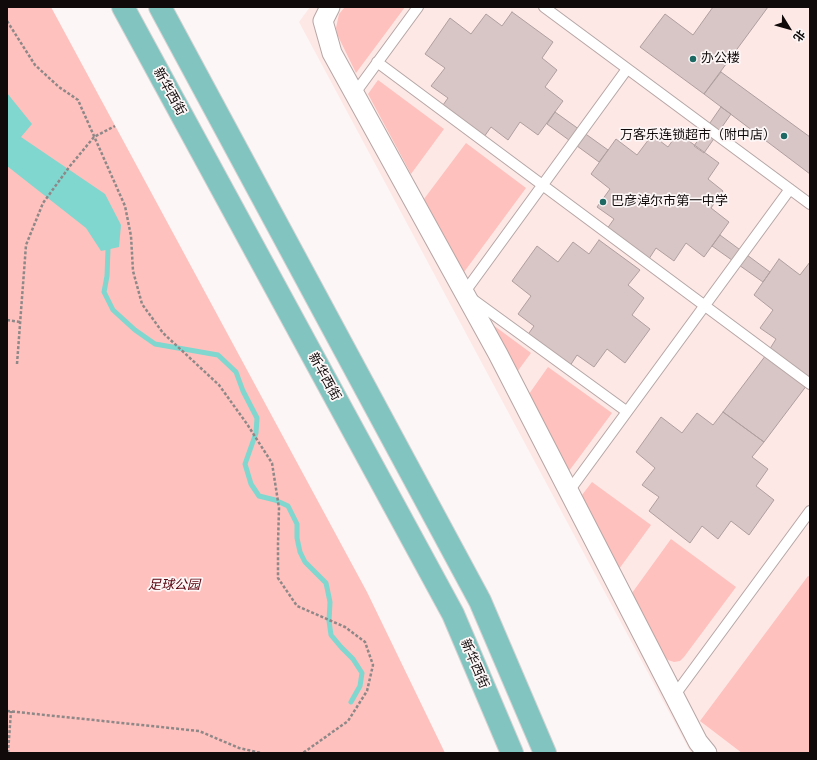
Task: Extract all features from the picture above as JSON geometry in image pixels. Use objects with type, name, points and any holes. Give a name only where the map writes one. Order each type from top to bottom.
[{"type":"main road","name":"新华西街","points":[[123,7],[453,614],[512,753]]},
{"type":"main road","points":[[160,7],[480,601],[545,753]]},
{"type":"street","points":[[330,7],[323,21],[332,53],[498,354],[698,742],[707,753]]},
{"type":"lane","points":[[355,93],[418,7]]},
{"type":"lane","points":[[544,7],[810,204]]},
{"type":"lane","points":[[377,62],[810,384]]},
{"type":"lane","points":[[626,411],[464,293],[627,69]]},
{"type":"lane","points":[[569,491],[626,411],[790,189]]},
{"type":"lane","points":[[674,696],[810,511]]},
{"type":"path","points":[[7,21],[35,65],[59,87],[78,100],[125,206],[131,236],[133,271],[142,304],[163,333],[219,385],[247,424],[272,464],[279,508],[278,578],[297,606],[345,627],[366,642],[373,665],[367,691],[348,721],[303,753]]},
{"type":"path","points":[[17,364],[26,245],[43,204],[70,166],[94,137],[115,126]]},
{"type":"path","points":[[7,320],[20,322]]},
{"type":"path","points":[[7,710],[199,731],[239,748],[261,753]]},
{"type":"path","points":[[8,753],[12,711]]},
{"type":"shaded area","name":"巴彦淖尔市第一中学","points":[[310,7],[810,7],[810,753],[691,753],[299,22]]},
{"type":"green space","name":"足球公园","points":[[7,7],[51,7],[367,592],[445,753],[7,753]]},
{"type":"green space","points":[[345,7],[405,7],[356,73],[337,34],[336,28],[339,14]]},
{"type":"green space","points":[[378,80],[444,129],[411,174],[368,94]]},
{"type":"green space","points":[[466,143],[526,188],[464,272],[424,199]]},
{"type":"green space","points":[[493,325],[531,353],[517,372]]},
{"type":"green space","points":[[548,367],[612,413],[569,471],[529,394]]},
{"type":"green space","points":[[592,482],[651,525],[619,569],[582,495]]},
{"type":"green space","points":[[671,539],[736,587],[684,657],[680,661],[674,662],[665,657],[632,593]]},
{"type":"green space","points":[[808,576],[810,577],[810,753],[742,753],[700,721]]},
{"type":"water","points":[[7,93],[32,124],[21,137],[105,194],[121,225],[119,247],[101,251],[86,228],[7,166]]},
{"type":"building","name":"办公楼","points":[[713,7],[768,7],[704,94],[640,47],[665,14],[693,35]]},
{"type":"building","points":[[512,12],[553,42],[542,58],[557,70],[545,87],[563,101],[538,135],[520,122],[508,140],[491,127],[479,144],[438,112],[448,98],[431,86],[445,68],[425,54],[450,18],[471,34],[486,14],[502,26]]},
{"type":"building","points":[[721,72],[810,137],[810,174],[704,94]]},
{"type":"building","points":[[721,107],[731,114],[704,153],[694,146]]},
{"type":"building","points":[[555,112],[608,150],[599,162],[547,124]]},
{"type":"building","points":[[678,133],[719,163],[708,179],[723,191],[711,208],[729,222],[704,257],[686,243],[674,261],[656,248],[645,265],[604,233],[614,219],[597,207],[610,189],[591,174],[616,139],[637,155],[652,135],[668,147]]},
{"type":"building","points":[[720,235],[770,272],[763,282],[712,246]]},
{"type":"building","points":[[599,240],[640,270],[628,285],[644,298],[632,315],[650,329],[625,363],[607,349],[594,367],[577,355],[566,372],[524,340],[534,326],[518,314],[531,296],[512,281],[537,246],[558,262],[573,242],[589,254]]},
{"type":"building","points":[[779,259],[800,275],[810,262],[810,381],[766,355],[776,339],[760,328],[773,310],[754,295]]},
{"type":"building","points":[[766,355],[807,385],[764,442],[723,412]]},
{"type":"building","points":[[723,412],[764,442],[752,457],[768,469],[756,486],[774,500],[749,535],[731,521],[718,539],[702,526],[690,543],[649,511],[659,497],[642,485],[655,468],[636,452],[661,417],[682,433],[697,413],[713,425]]},
{"type":"waterway","points":[[108,249],[107,276],[104,292],[113,310],[135,330],[155,344],[218,355],[236,372],[243,391],[257,418],[256,433],[245,464],[251,484],[259,496],[275,500],[288,506],[297,524],[297,538],[300,552],[305,562],[326,583],[330,602],[329,621],[331,635],[353,659],[362,673],[360,686],[351,702]]},
{"type":"place","name":"办公楼","points":[[693,59]]},
{"type":"place","name":"万客乐连锁超市（附中店）","points":[[784,136]]},
{"type":"place","name":"巴彦淖尔市第一中学","points":[[603,202]]}]
